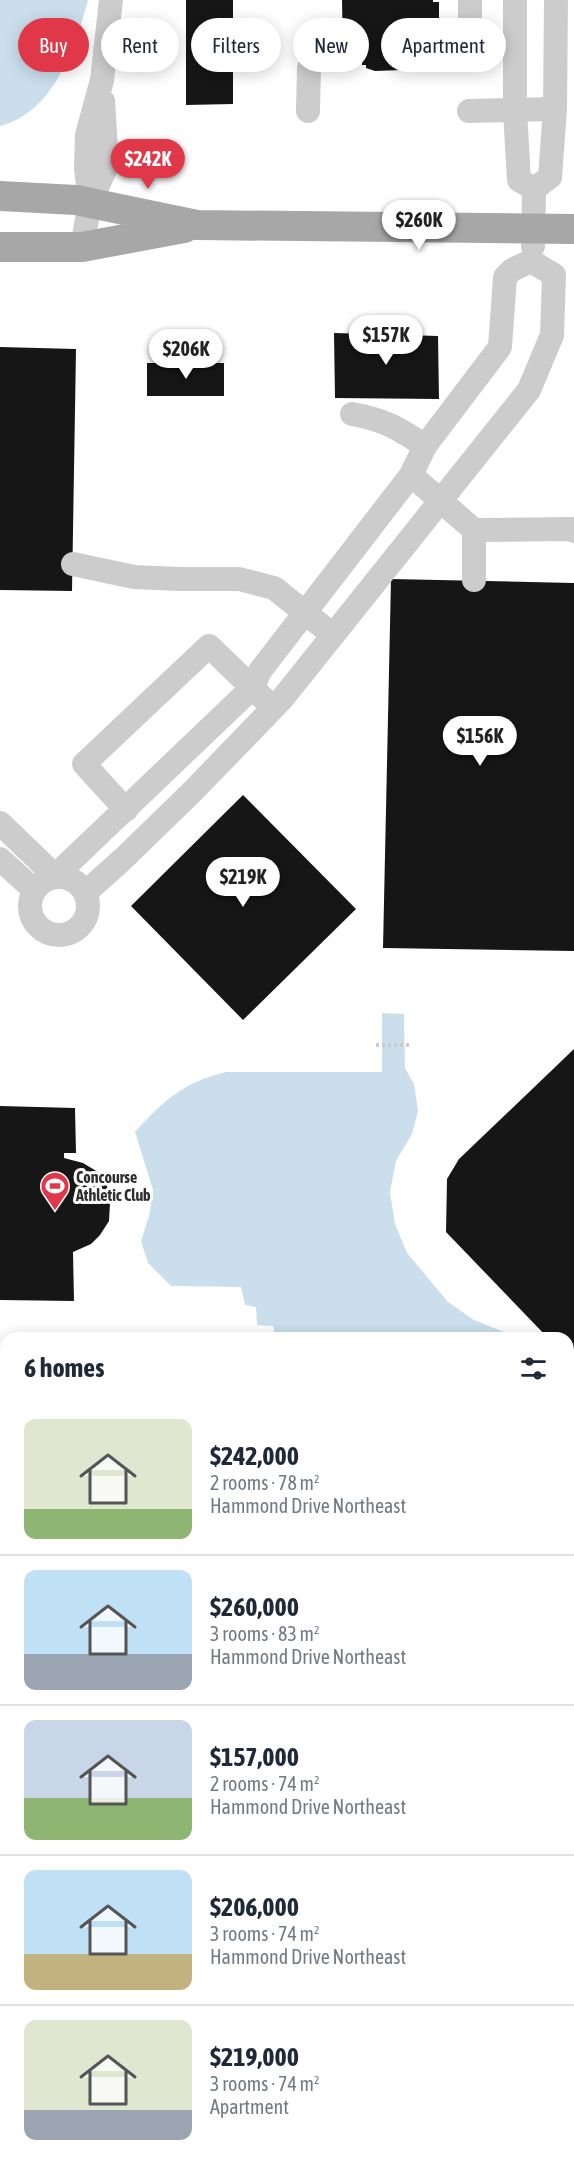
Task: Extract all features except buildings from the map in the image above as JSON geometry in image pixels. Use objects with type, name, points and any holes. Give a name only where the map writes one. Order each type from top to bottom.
[{"type":"main road","points":[[0,196],[76,200],[197,225],[574,229]]},
{"type":"main road","points":[[0,247],[82,247],[197,225]]},
{"type":"street","points":[[82,247],[90,203],[86,168],[87,135],[102,80],[111,0]]},
{"type":"street","points":[[514,0],[515,111],[519,180],[534,189]]},
{"type":"street","points":[[534,189],[550,177],[555,109],[556,0]]},
{"type":"street","points":[[308,111],[309,72]]},
{"type":"street","points":[[469,111],[555,109]]},
{"type":"street","points":[[531,261],[534,189]]},
{"type":"street","points":[[0,823],[55,876],[72,880],[85,893],[88,902],[85,920],[80,927],[71,933],[62,935],[42,930],[35,923],[31,914],[30,904],[34,890],[55,876],[253,687],[260,671],[411,475],[425,446],[500,347],[505,277],[512,270],[531,261]]},
{"type":"street","points":[[85,893],[131,852],[273,708],[529,390],[552,335],[554,275],[531,261]]},
{"type":"street","points":[[352,414],[394,426],[425,446]]},
{"type":"street","points":[[411,475],[474,530],[571,529],[574,531]]},
{"type":"street","points":[[474,530],[474,580]]},
{"type":"street","points":[[73,564],[134,577],[239,579],[274,588],[333,635]]},
{"type":"street","points":[[126,810],[84,764],[209,646],[273,708]]},
{"type":"street","points":[[0,859],[34,890]]},
{"type":"path","points":[[376,1045],[410,1045]]},
{"type":"water","points":[[0,0],[88,0],[82,18],[18,18],[18,72],[61,72],[48,93],[35,107],[19,119],[0,126]]},
{"type":"water","points":[[382,1013],[404,1014],[405,1068],[414,1084],[418,1111],[412,1134],[396,1161],[390,1192],[395,1224],[407,1253],[448,1302],[474,1320],[504,1332],[274,1332],[273,1326],[257,1325],[256,1307],[245,1305],[241,1287],[171,1286],[148,1263],[141,1241],[149,1216],[153,1190],[135,1132],[165,1102],[198,1081],[226,1072],[382,1072]]},
{"type":"place","name":"Concourse Athletic Club","points":[[55,1212]]}]
